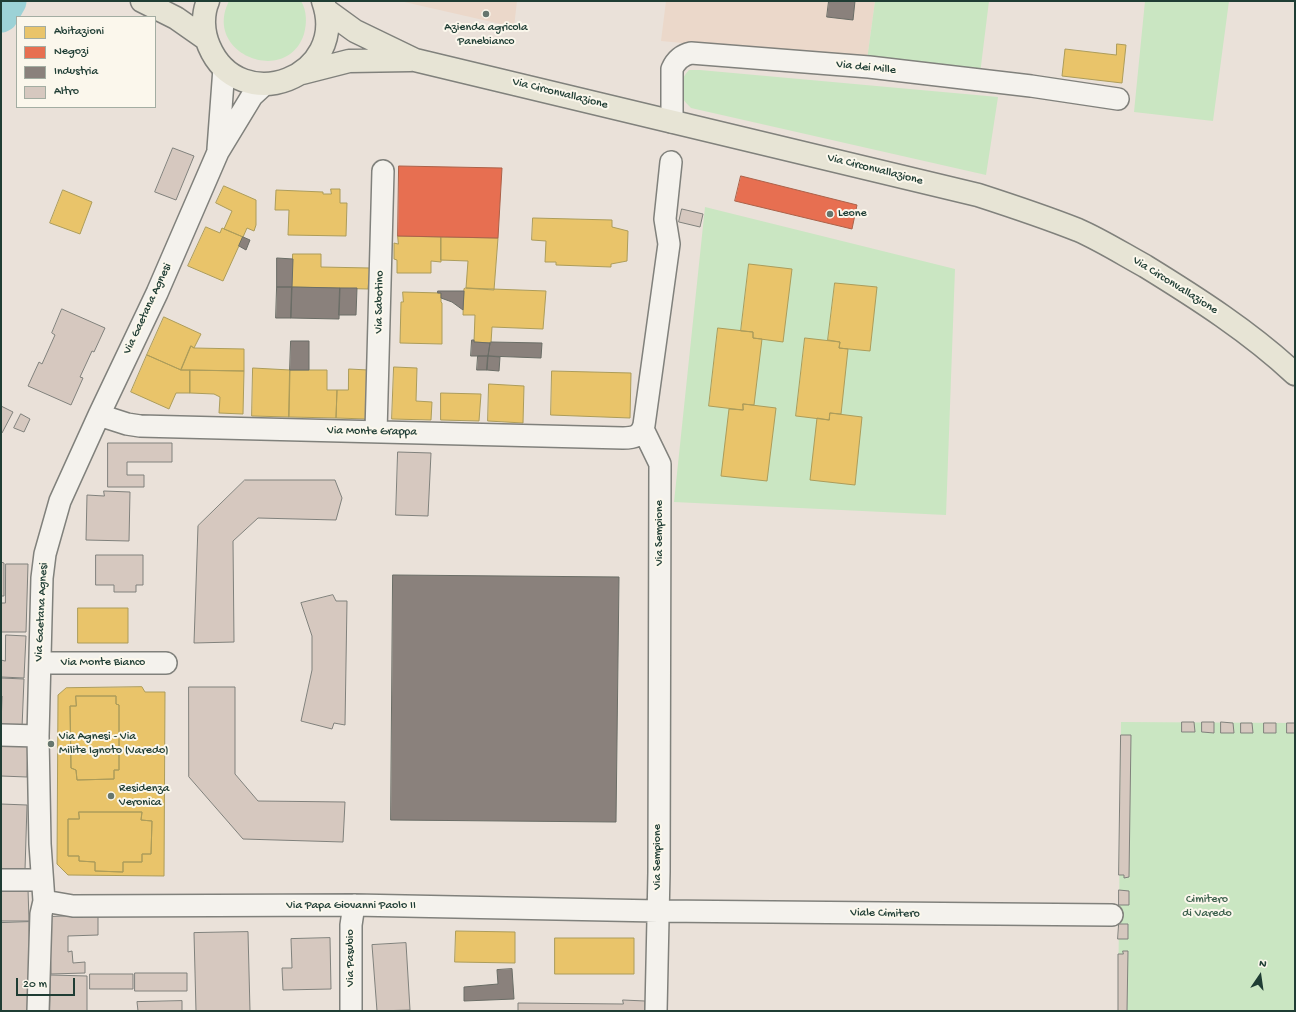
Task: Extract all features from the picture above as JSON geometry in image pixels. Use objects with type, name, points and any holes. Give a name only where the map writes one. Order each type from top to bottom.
[{"type":"main road","points":[[142,1],[176,18],[206,39]]},
{"type":"main road","points":[[208,1],[204,15],[204,27],[206,39],[212,54],[232,75],[243,80],[265,84],[284,81],[302,73],[315,60],[323,45],[327,28],[325,6]]},
{"type":"main road","name":"Via Circonvallazione","points":[[325,6],[355,31],[415,60],[978,195],[1029,211],[1080,231],[1127,256],[1181,288],[1234,324],[1295,374]]},
{"type":"main road","name":"Via Circonvallazione","points":[[302,73],[349,61],[415,60]]},
{"type":"street","name":"Via dei Mille","points":[[672,122],[672,69],[680,58],[691,53],[869,67],[1031,86],[1118,99]]},
{"type":"street","name":"Via Gaetana Agnesi","points":[[218,152],[224,68]]},
{"type":"street","name":"Via Gaetana Agnesi","points":[[38,1011],[41,914],[44,901],[40,844],[38,736],[42,578],[45,554],[60,501],[157,293],[218,152],[252,96],[265,84]]},
{"type":"street","points":[[643,429],[669,244],[665,219],[671,162]]},
{"type":"street","name":"Via Sabotino","points":[[376,432],[383,172]]},
{"type":"street","name":"Via Monte Grappa","points":[[99,415],[127,424],[140,426],[629,438],[638,436],[643,429]]},
{"type":"street","name":"Via Sempione","points":[[643,429],[660,464],[658,911],[656,1011]]},
{"type":"street","name":"Via Monte Bianco","points":[[40,663],[166,663]]},
{"type":"street","points":[[1,735],[38,736]]},
{"type":"street","points":[[1,880],[42,880]]},
{"type":"street","name":"Via Papa Giovanni Paolo II","points":[[44,901],[54,904],[73,906],[354,905],[658,911]]},
{"type":"street","name":"Via Pasubio","points":[[351,1011],[351,925],[354,905]]},
{"type":"street","name":"Viale Cimitero","points":[[658,911],[1112,915]]},
{"type":"shaded area","name":"Azienda agricola Panebianco","points":[[400,1],[517,1],[514,27]]},
{"type":"shaded area","points":[[666,1],[875,1],[867,60],[661,41]]},
{"type":"green space","points":[[229,1],[301,1],[306,17],[306,26],[304,34],[295,50],[281,59],[266,61],[250,57],[236,49],[227,36],[224,20]]},
{"type":"green space","points":[[875,1],[989,1],[980,74],[867,60]]},
{"type":"green space","points":[[1145,1],[1229,1],[1213,121],[1134,112]]},
{"type":"green space","points":[[689,70],[998,97],[986,175],[691,108],[686,103],[680,90],[684,76]]},
{"type":"green space","points":[[705,207],[955,269],[946,515],[674,502]]},
{"type":"green space","name":"Cimitero di Varedo","points":[[1121,722],[1295,723],[1295,1011],[1118,1011]]},
{"type":"building: Abitazioni","points":[[1117,44],[1126,45],[1122,83],[1062,76],[1065,49],[1116,55]]},
{"type":"building: Abitazioni","points":[[224,186],[256,200],[256,225],[254,231],[247,228],[243,237],[224,229],[232,211],[216,203]]},
{"type":"building: Abitazioni","points":[[331,189],[340,189],[340,203],[347,203],[346,236],[288,235],[289,210],[275,210],[276,190],[323,192],[323,194],[331,194]]},
{"type":"building: Abitazioni","points":[[63,190],[92,202],[80,234],[50,223]]},
{"type":"building: Abitazioni","points":[[533,218],[612,220],[612,227],[628,231],[627,261],[611,264],[611,267],[556,265],[556,262],[545,262],[546,241],[532,240]]},
{"type":"building: Abitazioni","points":[[206,227],[220,233],[222,228],[243,237],[223,281],[188,266]]},
{"type":"building: Abitazioni","points":[[398,236],[441,237],[441,262],[431,261],[431,273],[397,273],[397,260],[394,259],[394,243],[398,244]]},
{"type":"building: Abitazioni","points":[[441,237],[498,238],[494,290],[466,288],[468,261],[441,260]]},
{"type":"building: Abitazioni","points":[[293,254],[321,254],[321,267],[370,268],[368,289],[292,287]]},
{"type":"building: Abitazioni","points":[[749,264],[792,269],[783,342],[753,338],[753,332],[741,331]]},
{"type":"building: Abitazioni","points":[[835,283],[877,287],[870,351],[839,348],[840,342],[828,340]]},
{"type":"building: Abitazioni","points":[[464,289],[546,291],[543,329],[492,327],[491,343],[474,342],[475,315],[463,315]]},
{"type":"building: Abitazioni","points":[[403,292],[441,293],[442,344],[400,343],[401,302],[403,302]]},
{"type":"building: Abitazioni","points":[[164,317],[201,334],[194,348],[191,346],[181,370],[147,355]]},
{"type":"building: Abitazioni","points":[[718,328],[753,332],[753,338],[762,339],[754,405],[743,404],[743,410],[709,406]]},
{"type":"building: Abitazioni","points":[[805,338],[840,342],[839,348],[848,349],[841,414],[830,413],[829,420],[796,416]]},
{"type":"building: Abitazioni","points":[[191,346],[194,348],[244,349],[244,371],[181,370]]},
{"type":"building: Abitazioni","points":[[147,355],[181,370],[190,370],[190,393],[176,393],[169,409],[131,392]]},
{"type":"building: Abitazioni","points":[[394,367],[417,368],[416,401],[432,402],[431,420],[392,419]]},
{"type":"building: Abitazioni","points":[[253,368],[290,370],[289,417],[252,416]]},
{"type":"building: Abitazioni","points":[[349,369],[368,370],[367,419],[336,418],[337,390],[348,390]]},
{"type":"building: Abitazioni","points":[[190,370],[244,371],[243,414],[219,413],[220,397],[214,394],[190,393]]},
{"type":"building: Abitazioni","points":[[290,370],[327,370],[327,390],[337,390],[336,418],[289,417]]},
{"type":"building: Abitazioni","points":[[552,371],[631,373],[630,418],[551,415]]},
{"type":"building: Abitazioni","points":[[489,384],[524,386],[523,423],[488,421]]},
{"type":"building: Abitazioni","points":[[441,393],[481,394],[479,421],[441,420]]},
{"type":"building: Abitazioni","points":[[743,404],[776,408],[767,481],[721,476],[729,409],[743,410]]},
{"type":"building: Abitazioni","points":[[830,413],[862,417],[855,485],[810,480],[817,418],[829,420]]},
{"type":"building: Abitazioni","points":[[78,608],[128,608],[128,643],[78,643]]},
{"type":"building: Abitazioni","name":"Residenza Veronica","points":[[142,687],[145,692],[165,692],[164,876],[68,875],[57,864],[58,695],[66,688]],"holes":[[[76,696],[116,696],[116,704],[119,705],[119,770],[114,770],[114,779],[77,780],[76,770],[71,768],[70,706],[76,706]],[[79,812],[142,812],[141,820],[152,821],[151,854],[142,854],[142,862],[123,862],[123,872],[95,871],[95,862],[79,861],[79,856],[68,856],[68,819],[79,819]]]},
{"type":"building: Abitazioni","name":"Residenza Veronica","points":[[76,696],[116,696],[116,704],[119,705],[119,770],[114,770],[114,779],[77,780],[76,770],[71,768],[70,706],[76,706]]},
{"type":"building: Abitazioni","name":"Residenza Veronica","points":[[79,812],[142,812],[141,820],[152,821],[151,854],[142,854],[142,862],[123,862],[123,872],[95,871],[95,862],[79,861],[79,856],[68,856],[68,819],[79,819]]},
{"type":"building: Abitazioni","points":[[456,931],[515,932],[515,963],[455,962]]},
{"type":"building: Abitazioni","points":[[555,938],[634,938],[634,974],[555,974]]},
{"type":"building: Negozi","points":[[399,166],[502,168],[498,238],[398,236]]},
{"type":"building: Negozi","points":[[741,176],[857,205],[852,229],[735,201]]},
{"type":"building: Industria","points":[[829,1],[855,1],[853,20],[827,17]]},
{"type":"building: Industria","points":[[243,237],[250,240],[246,250],[239,246]]},
{"type":"building: Industria","points":[[277,258],[293,259],[292,287],[277,287]]},
{"type":"building: Industria","points":[[277,287],[292,287],[291,318],[276,318]]},
{"type":"building: Industria","points":[[292,287],[340,288],[339,319],[291,318]]},
{"type":"building: Industria","points":[[340,288],[357,288],[356,315],[339,315]]},
{"type":"building: Industria","points":[[438,291],[464,291],[463,310],[452,302],[441,298],[441,293],[438,293]]},
{"type":"building: Industria","points":[[472,340],[474,340],[474,342],[490,343],[488,356],[471,356]]},
{"type":"building: Industria","points":[[291,341],[309,341],[309,370],[290,370]]},
{"type":"building: Industria","points":[[491,342],[542,343],[541,358],[488,356]]},
{"type":"building: Industria","points":[[478,356],[488,356],[487,370],[477,370]]},
{"type":"building: Industria","points":[[488,356],[500,357],[499,371],[487,370]]},
{"type":"building: Industria","points":[[393,575],[619,577],[616,822],[391,820]]},
{"type":"building: Industria","points":[[512,969],[514,999],[464,1001],[464,987],[498,984],[497,970]]},
{"type":"building: Altro","points":[[173,148],[194,156],[176,200],[155,192]]},
{"type":"building: Altro","points":[[682,209],[703,214],[700,227],[679,222]]},
{"type":"building: Altro","points":[[62,309],[105,328],[80,377],[83,378],[71,405],[28,386],[39,362],[42,364],[55,335],[52,333]]},
{"type":"building: Altro","points":[[1,406],[13,412],[2,433],[1,432]]},
{"type":"building: Altro","points":[[21,414],[30,419],[24,432],[14,428]]},
{"type":"building: Altro","points":[[108,443],[172,443],[172,462],[127,462],[127,475],[144,475],[144,487],[108,487]]},
{"type":"building: Altro","points":[[398,452],[431,453],[428,516],[396,515]]},
{"type":"building: Altro","points":[[245,480],[335,480],[342,498],[336,520],[258,518],[233,541],[234,642],[194,643],[198,526]]},
{"type":"building: Altro","points":[[104,491],[130,492],[129,541],[86,540],[87,495],[104,496]]},
{"type":"building: Altro","points":[[96,555],[143,555],[143,585],[136,585],[136,592],[114,592],[114,585],[96,585]]},
{"type":"building: Altro","points":[[1,562],[4,563],[4,596],[1,596]]},
{"type":"building: Altro","points":[[6,564],[28,564],[26,632],[1,632],[1,603],[5,603]]},
{"type":"building: Altro","points":[[333,595],[336,601],[347,601],[345,725],[334,723],[332,729],[301,721],[312,670],[312,636],[301,603]]},
{"type":"building: Altro","points":[[6,635],[26,636],[24,678],[1,677],[1,660],[5,661]]},
{"type":"building: Altro","points":[[1,678],[24,679],[22,728],[1,727]]},
{"type":"building: Altro","points":[[189,687],[235,687],[235,774],[258,801],[345,802],[343,842],[243,839],[189,777]]},
{"type":"building: Altro","points":[[1182,722],[1194,722],[1195,732],[1182,732]]},
{"type":"building: Altro","points":[[1202,722],[1214,722],[1214,733],[1202,732]]},
{"type":"building: Altro","points":[[1221,722],[1233,723],[1234,733],[1221,733]]},
{"type":"building: Altro","points":[[1241,723],[1252,723],[1253,733],[1241,733]]},
{"type":"building: Altro","points":[[1264,723],[1276,723],[1276,733],[1264,733]]},
{"type":"building: Altro","points":[[1287,723],[1295,723],[1295,733],[1287,733]]},
{"type":"building: Altro","points":[[1121,735],[1131,735],[1129,877],[1124,878],[1124,875],[1119,875]]},
{"type":"building: Altro","points":[[1,741],[28,742],[27,777],[1,776]]},
{"type":"building: Altro","points":[[1,804],[27,805],[25,870],[1,870]]},
{"type":"building: Altro","points":[[1,888],[28,889],[29,921],[1,921]]},
{"type":"building: Altro","points":[[1119,890],[1129,891],[1129,905],[1119,905]]},
{"type":"building: Altro","points":[[98,915],[98,935],[68,936],[68,952],[72,951],[73,963],[85,962],[85,973],[51,974],[49,917]]},
{"type":"building: Altro","points":[[29,922],[30,1011],[1,1011],[1,923]]},
{"type":"building: Altro","points":[[1119,924],[1128,924],[1128,939],[1118,939]]},
{"type":"building: Altro","points":[[248,932],[250,1011],[196,1011],[194,933]]},
{"type":"building: Altro","points":[[330,938],[331,989],[283,990],[282,968],[292,968],[291,939]]},
{"type":"building: Altro","points":[[406,943],[410,1010],[377,1011],[372,945]]},
{"type":"building: Altro","points":[[1123,951],[1128,951],[1127,1011],[1118,1011],[1118,954],[1123,954]]},
{"type":"building: Altro","points":[[135,973],[187,973],[187,991],[135,991]]},
{"type":"building: Altro","points":[[90,974],[133,974],[133,989],[90,989]]},
{"type":"building: Altro","points":[[51,975],[87,976],[87,1011],[50,1011]]},
{"type":"building: Altro","points":[[623,1000],[645,1001],[645,1011],[518,1011],[518,1003],[623,1004]]},
{"type":"building: Altro","points":[[182,1001],[182,1011],[138,1011],[137,1002]]},
{"type":"waterway","points":[[1,15],[9,1]]},
{"type":"place","name":"Azienda agricola Panebianco","points":[[486,14]]},
{"type":"place","name":"Leone","points":[[830,214]]},
{"type":"place","name":"Via Agnesi - Via Milite Ignoto (Varedo)","points":[[51,744]]},
{"type":"place","name":"Residenza Veronica","points":[[111,796]]}]
